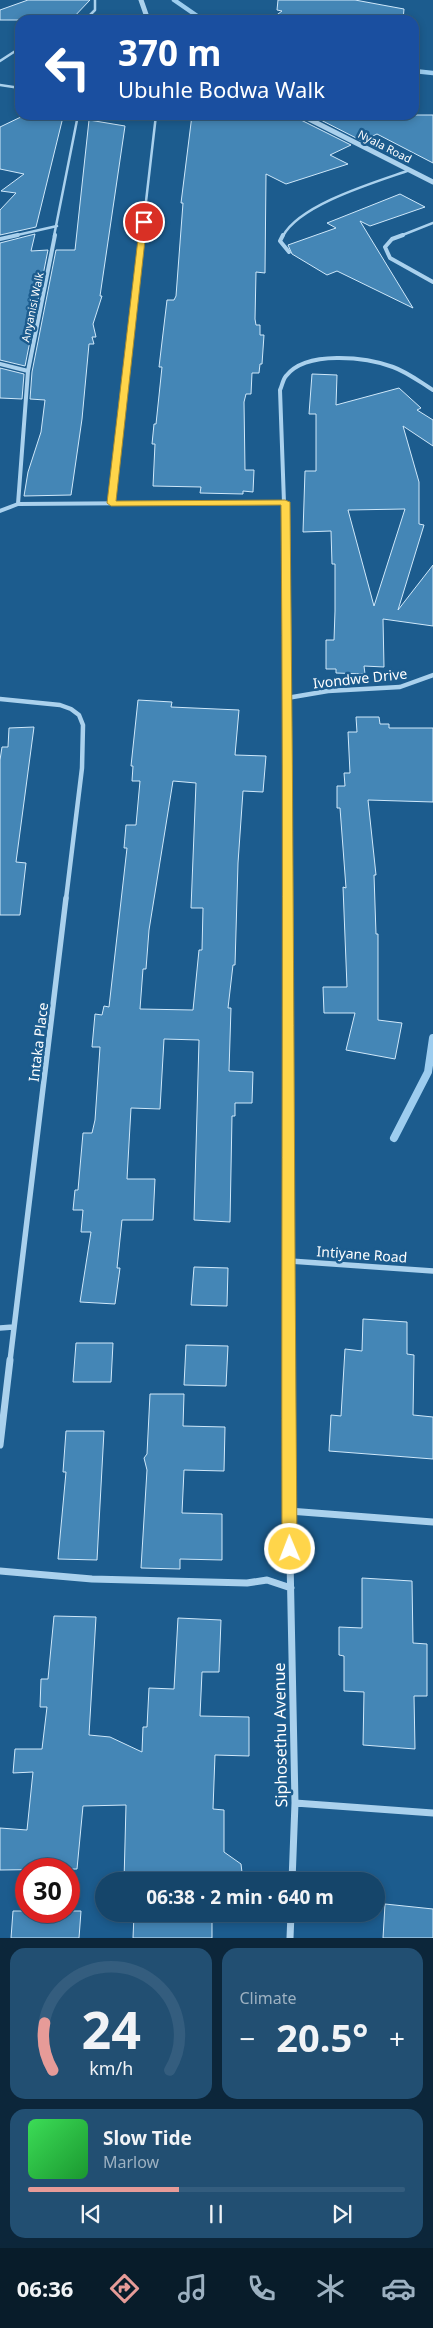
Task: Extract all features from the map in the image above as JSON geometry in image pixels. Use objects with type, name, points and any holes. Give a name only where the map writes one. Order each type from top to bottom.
[{"type":"street","points":[[90,15],[95,10],[95,0]]},
{"type":"street","points":[[141,0],[146,15]]},
{"type":"street","points":[[0,61],[15,51]]},
{"type":"street","points":[[0,85],[15,87]]},
{"type":"street","name":"Anyanisi Walk","points":[[18,504],[28,371],[77,120]]},
{"type":"street","points":[[111,503],[155,120]]},
{"type":"street","name":"Nyala Road","points":[[311,120],[433,182]]},
{"type":"street","points":[[289,252],[282,246],[280,238],[293,222],[339,197],[410,170]]},
{"type":"street","points":[[433,223],[392,239],[385,247],[390,258],[433,282]]},
{"type":"street","points":[[0,239],[57,226]]},
{"type":"street","name":"Siphosethu Avenue","points":[[292,1872],[295,1803],[289,1511],[290,1261],[287,698],[285,502],[280,390],[281,385],[290,373],[304,364],[332,358],[377,362],[404,372],[433,390]]},
{"type":"street","points":[[0,364],[28,371]]},
{"type":"street","points":[[0,511],[18,504],[285,502]]},
{"type":"street","name":"Ivondwe Drive","points":[[287,698],[339,690],[405,686],[423,682],[433,676]]},
{"type":"street","name":"Intaka Place","points":[[0,700],[33,702],[70,708],[79,715],[83,722],[84,735],[82,768],[54,1006],[0,1444]]},
{"type":"street","name":"Intaka Place","points":[[0,706],[9,702]]},
{"type":"street","name":"Intiyane Road","points":[[290,1261],[433,1271]]},
{"type":"street","points":[[0,1328],[13,1327]]},
{"type":"street","points":[[289,1511],[433,1522]]},
{"type":"street","points":[[0,1571],[92,1579],[247,1583],[267,1580],[291,1588]]},
{"type":"street","points":[[295,1803],[433,1813]]},
{"type":"street","points":[[290,1938],[291,1922]]},
{"type":"building","points":[[28,0],[90,0],[76,15],[15,15],[15,20],[0,20],[0,10]]},
{"type":"building","points":[[278,0],[355,0],[404,9],[403,15],[277,15],[282,11],[277,10]]},
{"type":"building","points":[[419,115],[433,115],[433,163],[377,134],[362,141],[321,120],[419,120]]},
{"type":"building","points":[[15,120],[62,120],[36,227],[0,235],[0,210],[16,193],[1,191],[24,174],[0,169],[0,127]]},
{"type":"building","points":[[89,120],[125,126],[100,296],[102,296],[93,324],[96,337],[92,337],[94,344],[89,344],[82,419],[71,495],[24,496],[28,472],[41,432],[45,400],[30,399],[32,372],[56,250],[75,250]]},
{"type":"building","points":[[191,120],[301,120],[351,145],[330,155],[348,164],[286,184],[266,174],[265,273],[256,272],[255,319],[256,325],[260,325],[260,335],[264,335],[262,364],[260,364],[259,373],[252,373],[251,394],[246,394],[244,402],[245,470],[254,470],[253,492],[243,491],[243,494],[200,493],[201,487],[153,486],[155,444],[152,444],[162,367],[159,367],[167,300],[174,300],[176,296],[183,203],[181,203]]},
{"type":"building","points":[[400,194],[425,207],[370,226],[360,221],[413,308],[337,271],[327,275],[292,254],[288,245],[336,228],[327,223]]},
{"type":"building","points":[[35,234],[31,251],[48,250],[25,366],[0,360],[0,243]]},
{"type":"building","points":[[0,368],[24,374],[22,399],[0,398]]},
{"type":"building","points":[[312,374],[337,375],[336,405],[399,388],[421,408],[417,410],[433,420],[433,446],[403,426],[419,482],[419,524],[424,525],[398,610],[433,565],[433,626],[383,619],[384,667],[364,666],[365,674],[336,673],[336,669],[326,669],[326,640],[334,640],[335,564],[332,564],[331,531],[303,532],[305,471],[316,471],[316,414],[309,414]],"holes":[[[405,509],[374,606],[348,510]]]},
{"type":"building","points":[[138,700],[172,702],[171,707],[239,710],[235,755],[266,756],[263,792],[243,791],[238,863],[235,965],[233,965],[228,1008],[231,1008],[229,1071],[253,1072],[252,1103],[235,1103],[235,1116],[232,1116],[230,1222],[194,1220],[199,1040],[164,1039],[160,1109],[131,1108],[127,1179],[155,1179],[153,1220],[122,1220],[117,1268],[120,1268],[115,1304],[80,1302],[91,1232],[81,1232],[83,1210],[73,1210],[75,1190],[78,1190],[83,1133],[92,1133],[95,1120],[100,1047],[92,1047],[95,1014],[102,1015],[104,1006],[109,1007],[127,848],[124,848],[126,825],[136,825],[140,781],[132,781],[133,766],[131,766]],"holes":[[[173,781],[196,783],[191,908],[203,908],[202,950],[199,950],[193,1010],[140,1009],[143,969],[146,969],[149,930]]]},
{"type":"building","points":[[356,717],[379,717],[380,724],[389,724],[389,728],[433,728],[433,802],[368,800],[376,875],[374,875],[376,934],[378,934],[378,1020],[402,1023],[395,1059],[346,1050],[355,1013],[324,1013],[323,987],[347,987],[343,887],[346,888],[340,808],[337,808],[337,786],[345,786],[344,773],[350,773],[348,732],[357,732]]},
{"type":"building","points":[[34,727],[16,862],[26,863],[20,915],[0,915],[0,760],[2,747],[8,747],[9,728]]},
{"type":"building","points":[[194,1267],[228,1268],[227,1306],[191,1305]]},
{"type":"building","points":[[363,1319],[407,1322],[407,1354],[414,1355],[413,1415],[433,1417],[433,1459],[329,1451],[331,1415],[341,1416],[345,1349],[362,1351]]},
{"type":"building","points":[[76,1343],[113,1343],[111,1382],[73,1382]]},
{"type":"building","points":[[186,1345],[228,1346],[226,1386],[184,1385]]},
{"type":"building","points":[[150,1394],[184,1394],[183,1426],[225,1427],[224,1471],[184,1470],[182,1513],[222,1514],[222,1560],[180,1559],[180,1569],[141,1568],[147,1470],[144,1458],[147,1454]]},
{"type":"building","points":[[66,1431],[104,1431],[97,1560],[58,1559],[66,1472],[63,1472]]},
{"type":"building","points":[[362,1578],[412,1581],[413,1643],[427,1644],[427,1696],[414,1696],[415,1749],[363,1745],[364,1692],[344,1691],[344,1656],[339,1655],[339,1627],[362,1628]]},
{"type":"building","points":[[54,1616],[96,1617],[89,1735],[110,1737],[142,1752],[143,1727],[147,1727],[149,1688],[174,1689],[178,1618],[221,1620],[219,1672],[202,1672],[200,1716],[249,1717],[249,1756],[215,1755],[213,1809],[224,1810],[224,1852],[241,1864],[242,1872],[124,1872],[126,1805],[83,1806],[78,1858],[15,1858],[15,1870],[0,1870],[0,1828],[27,1830],[33,1772],[13,1773],[15,1749],[42,1749],[47,1707],[40,1707],[41,1679],[48,1679]]},
{"type":"building","points":[[385,1904],[433,1909],[433,1938],[383,1938]]},
{"type":"building","points":[[13,1911],[15,1911],[15,1923],[80,1923],[81,1911],[79,1938],[11,1938]]},
{"type":"building","points":[[134,1922],[212,1922],[212,1938],[133,1938]]},
{"type":"waterway","points":[[174,0],[196,15]]},
{"type":"waterway","points":[[419,72],[433,73]]},
{"type":"waterway","points":[[394,1138],[428,1072],[433,1038]]},
{"type":"route","points":[[144,222],[111,503],[285,502],[289,838],[287,1024],[290,1261],[290,1549]]}]
